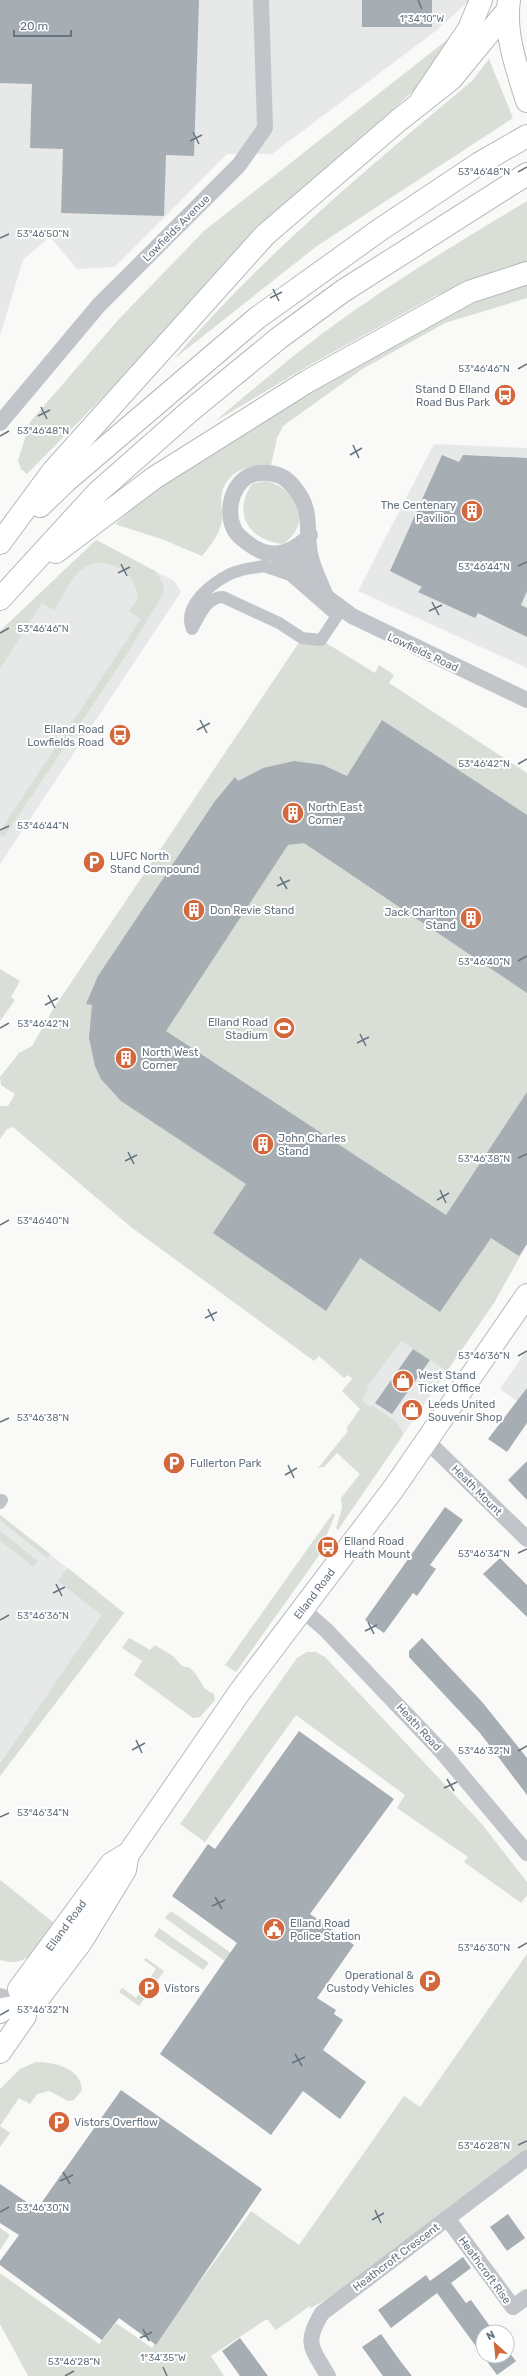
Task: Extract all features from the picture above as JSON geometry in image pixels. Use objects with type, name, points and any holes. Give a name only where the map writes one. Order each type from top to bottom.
[{"type":"main road","points":[[418,106],[469,29],[482,0]]},
{"type":"main road","points":[[0,544],[265,236],[451,79],[508,6]]},
{"type":"main road","points":[[508,6],[511,46],[527,101]]},
{"type":"main road","points":[[60,476],[257,318],[381,229],[480,163],[527,136]]},
{"type":"main road","points":[[0,599],[98,492],[190,411],[279,338],[343,290],[527,174]]},
{"type":"main road","points":[[19,578],[111,512],[154,478],[347,358],[469,292],[527,273]]},
{"type":"main road","name":"Elland Road","points":[[0,2052],[25,2016],[25,2005],[19,1989],[111,1864],[129,1852],[210,1734],[394,1488],[527,1295]]},
{"type":"main road","points":[[0,2012],[2,2009],[25,2005]]},
{"type":"street","name":"Lowfields Avenue","points":[[0,423],[99,305],[239,165],[265,128],[261,0]]},
{"type":"street","points":[[310,535],[301,545],[290,551],[277,555],[272,555],[254,548],[234,530],[230,516],[235,488],[246,477],[260,473],[280,475],[290,483],[306,504],[310,535],[310,554],[325,594]]},
{"type":"street","name":"Lowfields Road","points":[[277,555],[285,566],[325,594],[352,616],[367,625],[527,700]]},
{"type":"street","points":[[264,566],[290,575],[337,616],[321,640],[302,638],[279,623],[223,597],[217,597],[208,603],[192,628],[189,618],[191,611],[204,593],[220,580],[247,568],[264,566]]},
{"type":"street","name":"Heath Mount","points":[[427,1441],[527,1539]]},
{"type":"street","name":"Heath Road","points":[[302,1609],[326,1630],[443,1753],[527,1853]]},
{"type":"street","points":[[0,1996],[25,2005]]},
{"type":"street","name":"Heathcroft Crescent","points":[[328,2376],[312,2347],[311,2331],[322,2313],[527,2158]]},
{"type":"street","name":"Heathcroft Rise","points":[[447,2218],[513,2307],[527,2297]]},
{"type":"shaded area","points":[[0,0],[470,0],[437,30],[272,154],[227,154],[115,267],[77,269],[50,237],[23,260],[0,336]]},
{"type":"shaded area","points":[[452,36],[435,72],[287,203],[106,394],[27,474],[21,469],[18,461],[30,422],[119,319],[204,231]]},
{"type":"shaded area","points":[[489,59],[513,118],[317,246],[174,359],[243,284],[355,180],[472,81]]},
{"type":"shaded area","points":[[527,201],[527,264],[437,295],[308,366],[214,422],[286,362],[342,319],[422,265]]},
{"type":"shaded area","points":[[527,285],[527,298],[445,323],[364,368],[283,426],[277,438],[271,465],[255,466],[241,470],[229,478],[221,496],[221,526],[214,540],[202,556],[164,540],[115,524],[170,479],[199,458],[259,420],[437,320],[481,300]]},
{"type":"shaded area","name":"The Centenary Pavilion","points":[[434,444],[527,448],[527,668],[358,591]]},
{"type":"shaded area","points":[[265,481],[286,490],[298,507],[298,526],[292,536],[283,544],[271,542],[261,537],[247,524],[244,515],[246,495],[252,484]]},
{"type":"shaded area","points":[[96,540],[174,581],[181,592],[0,864],[0,635]]},
{"type":"shaded area","points":[[96,540],[155,571],[164,585],[163,594],[128,652],[4,837],[0,834],[0,831],[141,619],[129,611],[138,598],[135,585],[130,577],[124,571],[113,565],[102,563],[90,564],[76,575],[54,610],[42,603],[0,669],[0,631]]},
{"type":"shaded area","name":"Elland Road Stadium","points":[[302,638],[321,640],[375,673],[379,665],[394,675],[389,683],[527,773],[527,1244],[494,1303],[447,1371],[401,1341],[366,1389],[368,1390],[362,1400],[370,1407],[372,1405],[391,1418],[402,1430],[403,1435],[338,1530],[336,1528],[342,1508],[341,1498],[360,1474],[337,1453],[324,1467],[318,1468],[348,1431],[346,1429],[360,1409],[342,1391],[352,1379],[355,1381],[348,1375],[344,1378],[319,1356],[314,1361],[131,1227],[13,1127],[7,1129],[0,1139],[0,1106],[8,1106],[15,1094],[1,1085],[0,1077],[19,1053],[32,1046],[52,1011]]},
{"type":"shaded area","points":[[0,969],[20,981],[11,997],[15,1000],[0,1021]]},
{"type":"shaded area","points":[[401,1341],[447,1371],[370,1483],[335,1451],[364,1411],[358,1398]]},
{"type":"shaded area","points":[[527,1350],[527,1408],[500,1389]]},
{"type":"shaded area","points":[[333,1513],[335,1515],[326,1537],[330,1540],[236,1672],[225,1665]]},
{"type":"shaded area","points":[[0,1515],[124,1613],[0,1776]]},
{"type":"shaded area","points":[[0,1515],[50,1554],[47,1558],[0,1520]]},
{"type":"shaded area","points":[[0,1531],[38,1561],[34,1567],[0,1541]]},
{"type":"shaded area","points":[[68,1568],[124,1613],[0,1776],[0,1764],[102,1615],[58,1581]]},
{"type":"shaded area","points":[[129,1638],[150,1650],[155,1645],[173,1656],[182,1666],[190,1668],[205,1689],[214,1694],[215,1700],[200,1717],[193,1718],[134,1675],[142,1661],[122,1648]]},
{"type":"shaded area","points":[[307,1652],[316,1652],[325,1657],[481,1823],[527,1882],[527,1895],[521,1903],[464,1862],[468,1857],[397,1808],[405,1795],[296,1715],[205,1842],[180,1824],[297,1658]]},
{"type":"shaded area","points":[[0,1880],[58,1926],[33,1954],[18,1961],[10,1962],[0,1960]]},
{"type":"shaded area","points":[[171,1911],[231,1953],[225,1961],[165,1918]]},
{"type":"shaded area","points":[[159,1928],[209,1963],[203,1970],[154,1936]]},
{"type":"shaded area","points":[[527,1954],[527,2159],[327,2299],[311,2308],[310,2306],[276,2330],[267,2319],[211,2356],[224,2376],[28,2376],[0,2324],[0,2273],[99,2344],[116,2323],[152,2348],[251,2211],[299,2245],[404,2096],[420,2107]]},
{"type":"shaded area","points":[[146,1958],[164,1971],[139,2006],[119,1992],[122,1988],[136,1998],[156,1969],[144,1960]]},
{"type":"shaded area","points":[[36,2062],[43,2062],[58,2065],[72,2071],[77,2076],[82,2090],[74,2100],[68,2101],[49,2091],[37,2094],[30,2104],[19,2098],[0,2126],[0,2089],[20,2069]]},
{"type":"shaded area","points":[[0,2126],[10,2133],[0,2147]]},
{"type":"shaded area","points":[[0,2228],[10,2235],[0,2250]]},
{"type":"building","points":[[0,0],[199,0],[194,156],[166,155],[164,216],[61,213],[63,149],[30,148],[32,84],[0,83]]},
{"type":"building","points":[[362,0],[432,0],[432,27],[362,27]]},
{"type":"building","name":"The Centenary Pavilion","points":[[442,455],[459,462],[463,455],[527,458],[527,591],[521,605],[527,608],[527,637],[478,613],[475,618],[418,592],[422,587],[390,571]]},
{"type":"building","points":[[382,720],[527,815],[527,993],[304,843],[288,845],[166,1031],[446,1215],[527,1092],[527,1244],[519,1256],[491,1238],[440,1312],[360,1258],[326,1311],[213,1233],[246,1184],[121,1101],[101,1079],[95,1066],[89,1038],[92,1005],[86,1004],[98,976],[215,801],[235,777],[238,781],[263,768],[294,761],[323,765],[347,776]]},
{"type":"building","name":"West Stand Ticket Office","points":[[413,1349],[430,1360],[392,1414],[375,1403]]},
{"type":"building","points":[[527,1388],[527,1423],[507,1452],[488,1439]]},
{"type":"building","points":[[527,1461],[527,1500],[508,1480]]},
{"type":"building","points":[[445,1507],[463,1520],[430,1565],[436,1569],[417,1596],[413,1593],[384,1633],[365,1620]]},
{"type":"building","points":[[500,1558],[527,1585],[527,1617],[483,1574]]},
{"type":"building","points":[[422,1638],[483,1703],[527,1758],[527,1795],[480,1733],[409,1657],[409,1651]]},
{"type":"building","name":"Elland Road Police Station","points":[[299,1731],[394,1799],[310,1914],[354,1945],[317,1998],[336,2010],[334,2014],[343,2020],[323,2050],[366,2082],[340,2119],[303,2091],[271,2135],[160,2054],[237,1943],[172,1896],[208,1844],[215,1849]]},
{"type":"building","points":[[121,2090],[262,2189],[156,2345],[119,2318],[102,2340],[0,2265],[0,2261],[19,2235],[0,2223],[0,2184],[37,2209]]},
{"type":"building","points":[[508,2214],[525,2238],[507,2251],[490,2227]]},
{"type":"building","points":[[463,2257],[471,2268],[451,2283],[466,2303],[471,2300],[488,2324],[475,2324],[475,2345],[437,2293],[391,2328],[378,2310],[426,2275],[430,2281]]},
{"type":"building","points":[[381,2334],[412,2376],[383,2376],[362,2347]]},
{"type":"building","points":[[240,2338],[268,2376],[240,2376],[222,2351]]},
{"type":"building","points":[[489,2364],[512,2364],[497,2375]]},
{"type":"place","name":"Stand D Elland Road Bus Park","points":[[505,395]]},
{"type":"place","name":"The Centenary Pavilion","points":[[472,511]]},
{"type":"place","name":"Elland Road Lowfields Road","points":[[120,735]]},
{"type":"place","name":"North East Corner","points":[[293,813]]},
{"type":"place","name":"LUFC North Stand Compound","points":[[94,862]]},
{"type":"place","name":"Don Revie Stand","points":[[194,910]]},
{"type":"place","name":"Jack Charlton Stand","points":[[471,918]]},
{"type":"place","name":"Elland Road Stadium","points":[[284,1028]]},
{"type":"place","name":"North West Corner","points":[[126,1058]]},
{"type":"place","name":"John Charles Stand","points":[[263,1144]]},
{"type":"place","name":"West Stand Ticket Office","points":[[403,1381]]},
{"type":"place","name":"Leeds United Souvenir Shop","points":[[412,1410]]},
{"type":"place","name":"Fullerton Park","points":[[174,1463]]},
{"type":"place","name":"Elland Road Heath Mount","points":[[328,1547]]},
{"type":"place","name":"Elland Road Police Station","points":[[274,1929]]},
{"type":"place","name":"Operational & Custody Vehicles","points":[[430,1981]]},
{"type":"place","name":"Vistors","points":[[149,1988]]},
{"type":"place","name":"Vistors Overflow","points":[[59,2122]]}]
